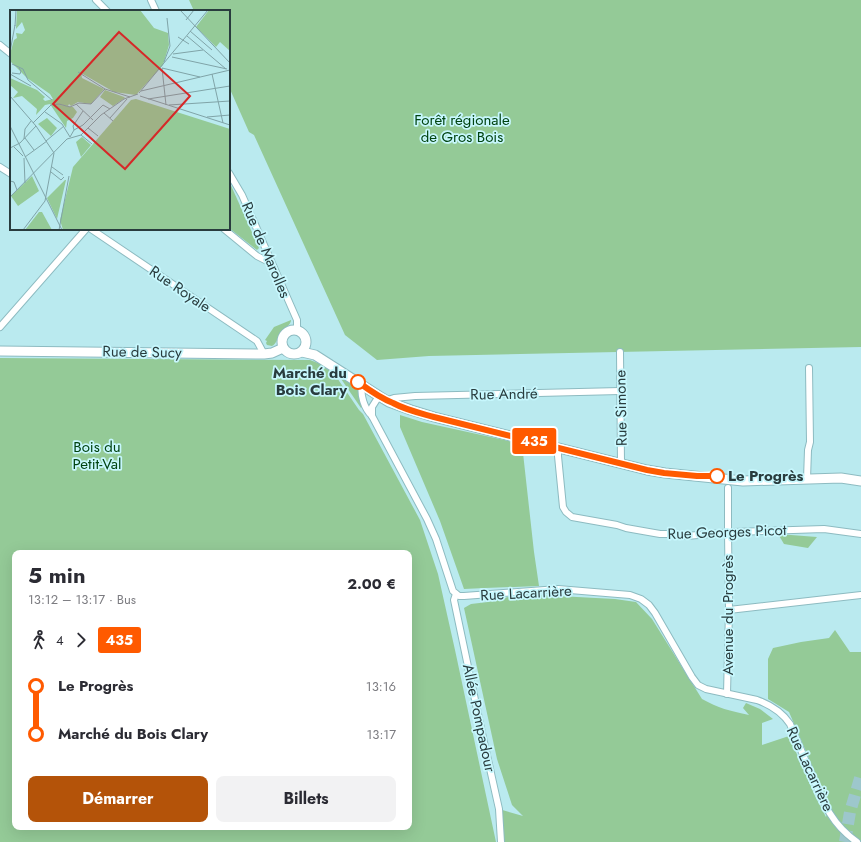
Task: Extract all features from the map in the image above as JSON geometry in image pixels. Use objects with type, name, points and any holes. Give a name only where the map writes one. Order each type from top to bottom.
[{"type":"main road","points":[[297,330],[304,334],[306,338],[304,348],[297,354],[293,354],[283,348],[282,340],[283,336],[289,331],[297,330]]},
{"type":"main road","name":"Rue de Sucy","points":[[0,351],[264,354],[272,353],[283,348]]},
{"type":"main road","points":[[304,348],[389,402],[434,417],[622,464],[664,473],[697,476],[730,476],[753,480],[841,478],[861,481]]},
{"type":"street","points":[[96,0],[106,10]]},
{"type":"street","points":[[151,0],[156,10]]},
{"type":"street","points":[[0,45],[10,53]]},
{"type":"street","points":[[0,166],[10,173]]},
{"type":"street","name":"Rue de Marolles","points":[[230,175],[242,195],[264,245],[296,320],[297,330]]},
{"type":"street","points":[[0,327],[85,230]]},
{"type":"street","name":"Rue Royale","points":[[92,230],[257,341],[264,354]]},
{"type":"street","points":[[225,230],[257,256],[271,262]]},
{"type":"street","name":"Rue Simone","points":[[620,352],[622,464]]},
{"type":"street","points":[[807,479],[808,450],[810,442],[809,368]]},
{"type":"street","points":[[362,384],[361,392],[364,404],[372,416],[427,519],[436,539],[451,587],[456,594]]},
{"type":"street","name":"Rue André","points":[[389,402],[394,398],[415,396],[620,391]]},
{"type":"street","points":[[372,416],[372,407],[379,396]]},
{"type":"street","name":"Rue Georges Picot","points":[[558,447],[563,506],[566,512],[572,517],[660,534],[686,536],[728,532],[824,530],[861,534]]},
{"type":"street","name":"Avenue du Progrès","points":[[727,694],[728,488]]},
{"type":"street","name":"Rue Lacarrière","points":[[456,594],[459,596],[473,596],[558,589],[630,595],[641,599],[649,605],[655,613],[698,685],[706,689],[764,702],[776,709],[785,717],[790,724],[827,809],[840,827],[857,842]]},
{"type":"street","name":"Allée Pompadour","points":[[456,594],[454,600],[498,809],[501,842]]},
{"type":"street","points":[[728,610],[861,595]]},
{"type":"green space","name":"Forêt régionale de Gros Bois","points":[[189,0],[861,0],[861,347],[429,356],[377,360],[345,335],[254,135],[249,132],[230,89],[230,10],[194,10]]},
{"type":"green space","points":[[230,183],[259,248],[257,250],[230,229]]},
{"type":"green space","points":[[291,320],[289,325],[280,333],[274,345],[267,345],[267,341],[265,340],[274,327]]},
{"type":"green space","name":"Bois du Petit-Val","points":[[0,358],[310,360],[323,365],[333,372],[363,414],[420,520],[438,574],[496,842],[0,842]]},
{"type":"green space","points":[[337,373],[357,387],[363,406],[361,408]]},
{"type":"green space","points":[[400,415],[422,422],[522,444],[539,586],[464,589],[440,521],[400,427]]},
{"type":"green space","points":[[778,534],[817,537],[808,548],[784,544]]},
{"type":"green space","points":[[520,594],[615,599],[636,602],[652,619],[702,699],[724,709],[749,715],[743,708],[746,703],[760,709],[773,719],[762,723],[762,745],[789,736],[815,796],[826,817],[829,805],[789,712],[768,699],[768,659],[773,648],[829,638],[835,630],[850,652],[861,652],[861,842],[501,842],[499,809],[523,816],[512,805],[497,759],[464,608],[471,604],[488,602]]},
{"type":"tunnel","points":[[845,842],[850,812],[861,775]]},
{"type":"bus line","name":"435","points":[[358,382],[393,404],[434,417],[647,470],[697,476],[717,476]]},
{"type":"place","name":"Marché du Bois Clary","points":[[358,382]]},
{"type":"place","name":"Le Progrès","points":[[717,476]]}]
